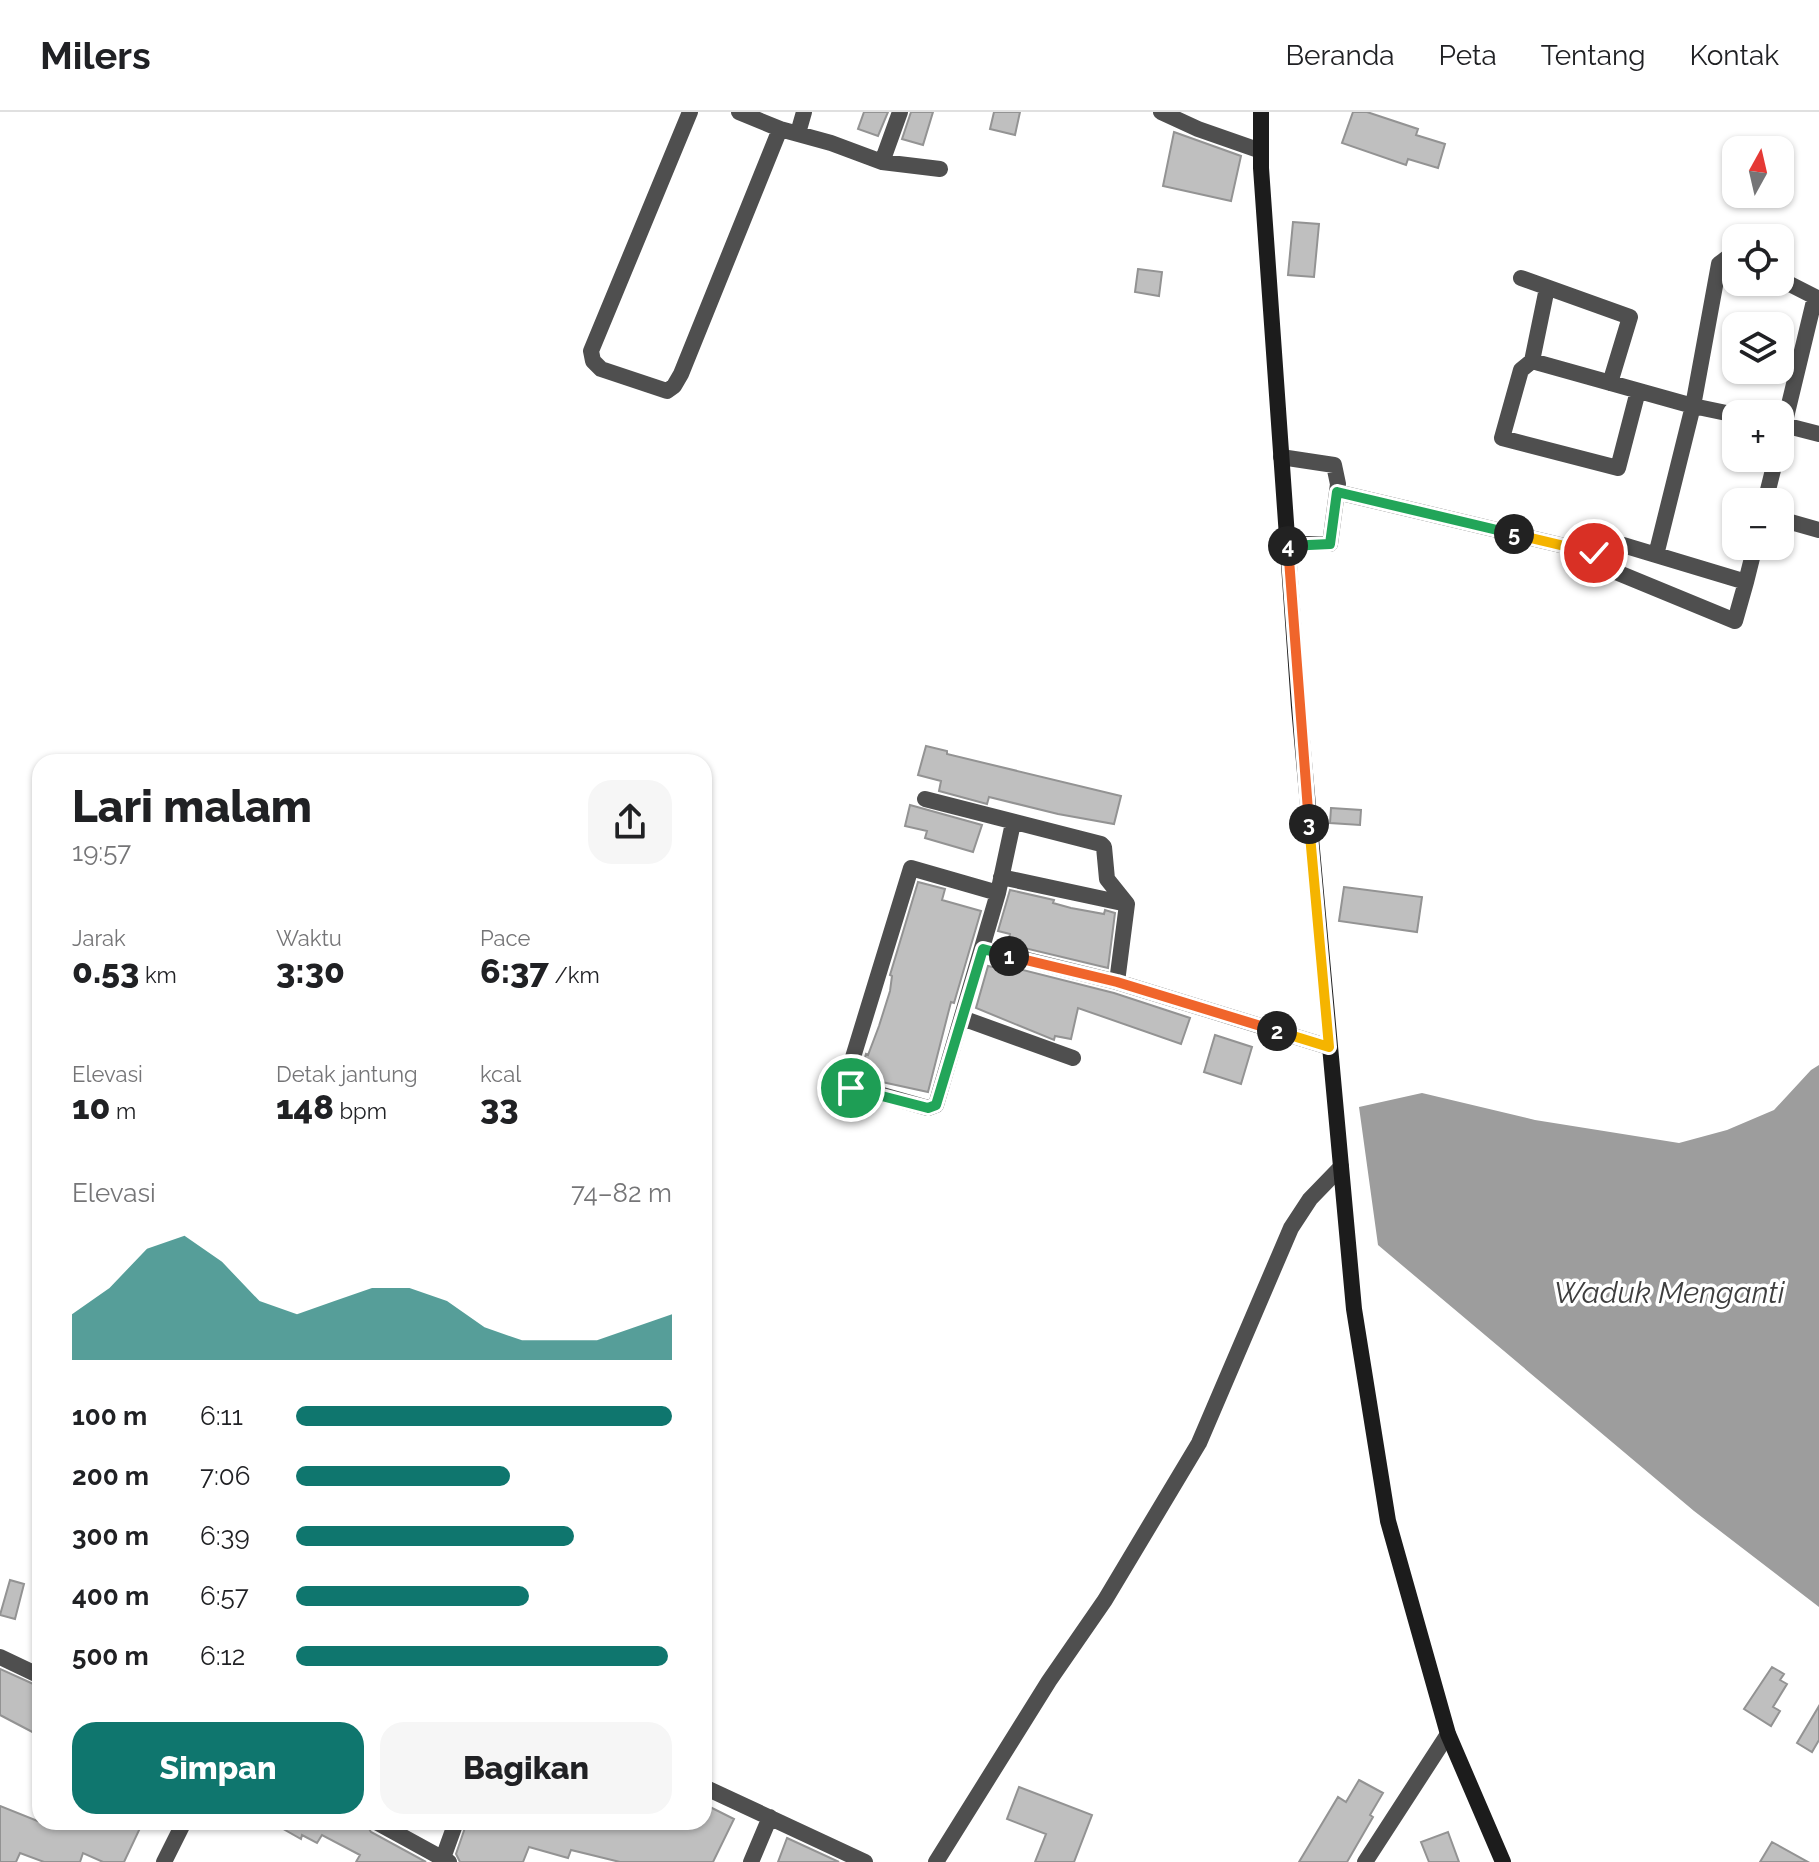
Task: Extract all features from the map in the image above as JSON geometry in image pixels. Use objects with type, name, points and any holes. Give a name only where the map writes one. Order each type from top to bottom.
[{"type":"main road","points":[[1261,112],[1261,151],[1300,723],[1354,1309],[1388,1521],[1448,1734],[1503,1862]]},
{"type":"street","points":[[690,112],[591,351],[593,361],[601,369],[667,391],[681,374],[780,129]]},
{"type":"street","points":[[739,112],[780,129],[882,162],[940,169]]},
{"type":"street","points":[[798,133],[804,112]]},
{"type":"street","points":[[882,162],[900,112]]},
{"type":"street","points":[[1161,112],[1261,151]]},
{"type":"street","points":[[1656,555],[1693,406],[1719,264],[1722,262]]},
{"type":"street","points":[[1521,278],[1630,317],[1610,383]]},
{"type":"street","points":[[1791,400],[1812,344],[1817,298],[1794,286]]},
{"type":"street","points":[[1547,288],[1532,361],[1521,370],[1502,438],[1618,468],[1638,391]]},
{"type":"street","points":[[1532,361],[1722,412]]},
{"type":"street","points":[[1794,427],[1819,434]]},
{"type":"street","points":[[1281,457],[1334,465],[1338,484],[1330,544],[1287,544]]},
{"type":"street","points":[[1337,492],[1594,553],[1616,572],[1735,621],[1752,560]]},
{"type":"street","points":[[1794,523],[1819,530]]},
{"type":"street","points":[[1594,553],[1623,545],[1746,582]]},
{"type":"street","points":[[925,799],[1101,844],[1104,847],[1107,879],[1127,904],[1117,982]]},
{"type":"street","points":[[1013,823],[1000,885],[983,949],[936,1105],[933,1108],[847,1085],[911,868],[1000,885],[1127,904]]},
{"type":"street","points":[[983,949],[1117,982],[1329,1047]]},
{"type":"street","points":[[962,1018],[1073,1058]]},
{"type":"street","points":[[936,1862],[1163,1505],[1199,1443],[1291,1228],[1310,1199],[1341,1167]]},
{"type":"street","points":[[0,1657],[32,1672]]},
{"type":"street","points":[[1365,1862],[1448,1734]]},
{"type":"street","points":[[712,1791],[865,1862]]},
{"type":"street","points":[[751,1862],[770,1817]]},
{"type":"street","points":[[164,1862],[180,1830]]},
{"type":"street","points":[[391,1830],[446,1860],[454,1830]]},
{"type":"water","name":"Waduk Menganti","points":[[1819,1065],[1819,1607],[1694,1511],[1378,1245],[1359,1107],[1422,1093],[1535,1120],[1679,1143],[1727,1130],[1774,1110]]},
{"type":"building","points":[[864,112],[888,112],[878,136],[858,129]]},
{"type":"building","points":[[911,112],[933,112],[923,145],[902,139]]},
{"type":"building","points":[[994,112],[1020,112],[1015,135],[990,129]]},
{"type":"building","points":[[1353,112],[1367,112],[1418,129],[1416,135],[1445,144],[1438,168],[1408,159],[1406,165],[1342,143]]},
{"type":"building","points":[[1174,132],[1241,156],[1231,201],[1163,186]]},
{"type":"building","points":[[1293,222],[1319,224],[1314,277],[1288,275]]},
{"type":"building","points":[[1138,269],[1162,272],[1159,296],[1135,292]]},
{"type":"building","points":[[926,746],[947,751],[947,754],[1121,796],[1114,824],[989,797],[987,804],[939,791],[941,781],[918,775]]},
{"type":"building","points":[[910,805],[982,825],[973,852],[925,838],[927,831],[905,826]]},
{"type":"building","points":[[1331,808],[1361,810],[1360,825],[1330,823]]},
{"type":"building","points":[[918,882],[945,889],[942,900],[981,911],[954,1003],[951,1002],[928,1092],[859,1077],[890,991],[890,975]]},
{"type":"building","points":[[1344,887],[1422,897],[1417,932],[1339,921]]},
{"type":"building","points":[[1010,890],[1054,900],[1053,903],[1071,908],[1115,913],[1108,968],[1008,944],[1010,934],[998,931]]},
{"type":"building","points":[[1003,965],[1114,993],[1190,1018],[1181,1044],[1078,1008],[1071,1039],[1055,1036],[1054,1040],[976,1008],[988,966],[1002,969]]},
{"type":"building","points":[[1215,1035],[1252,1047],[1241,1084],[1204,1072]]},
{"type":"building","points":[[10,1580],[24,1584],[15,1619],[0,1615]]},
{"type":"building","points":[[1772,1667],[1784,1674],[1780,1680],[1787,1684],[1773,1707],[1780,1711],[1771,1726],[1744,1709]]},
{"type":"building","points":[[0,1669],[32,1683],[32,1732],[0,1715]]},
{"type":"building","points":[[1819,1706],[1819,1740],[1812,1752],[1797,1743]]},
{"type":"building","points":[[1359,1780],[1383,1793],[1347,1862],[1299,1862],[1338,1797],[1346,1802]]},
{"type":"building","points":[[1019,1787],[1092,1815],[1074,1862],[1035,1862],[1046,1834],[1007,1819]]},
{"type":"building","points":[[0,1806],[32,1819],[32,1830],[139,1830],[124,1862],[103,1862],[83,1853],[80,1862],[44,1862],[20,1853],[16,1862],[0,1862]]},
{"type":"building","points":[[712,1808],[734,1819],[713,1862],[620,1862],[571,1850],[568,1858],[529,1847],[523,1862],[460,1862],[456,1854],[464,1830],[712,1830]]},
{"type":"building","points":[[285,1830],[370,1830],[426,1862],[356,1862],[360,1855],[322,1835],[317,1843],[302,1835],[301,1839]]},
{"type":"building","points":[[1448,1832],[1459,1862],[1429,1862],[1421,1842]]},
{"type":"building","points":[[787,1838],[839,1862],[778,1862]]},
{"type":"building","points":[[1772,1842],[1808,1862],[1760,1862]]},
{"type":"route","points":[[851,1088],[928,1108],[936,1105],[983,949],[1117,982],[1329,1047],[1287,544],[1330,544],[1337,492],[1594,553]]}]
